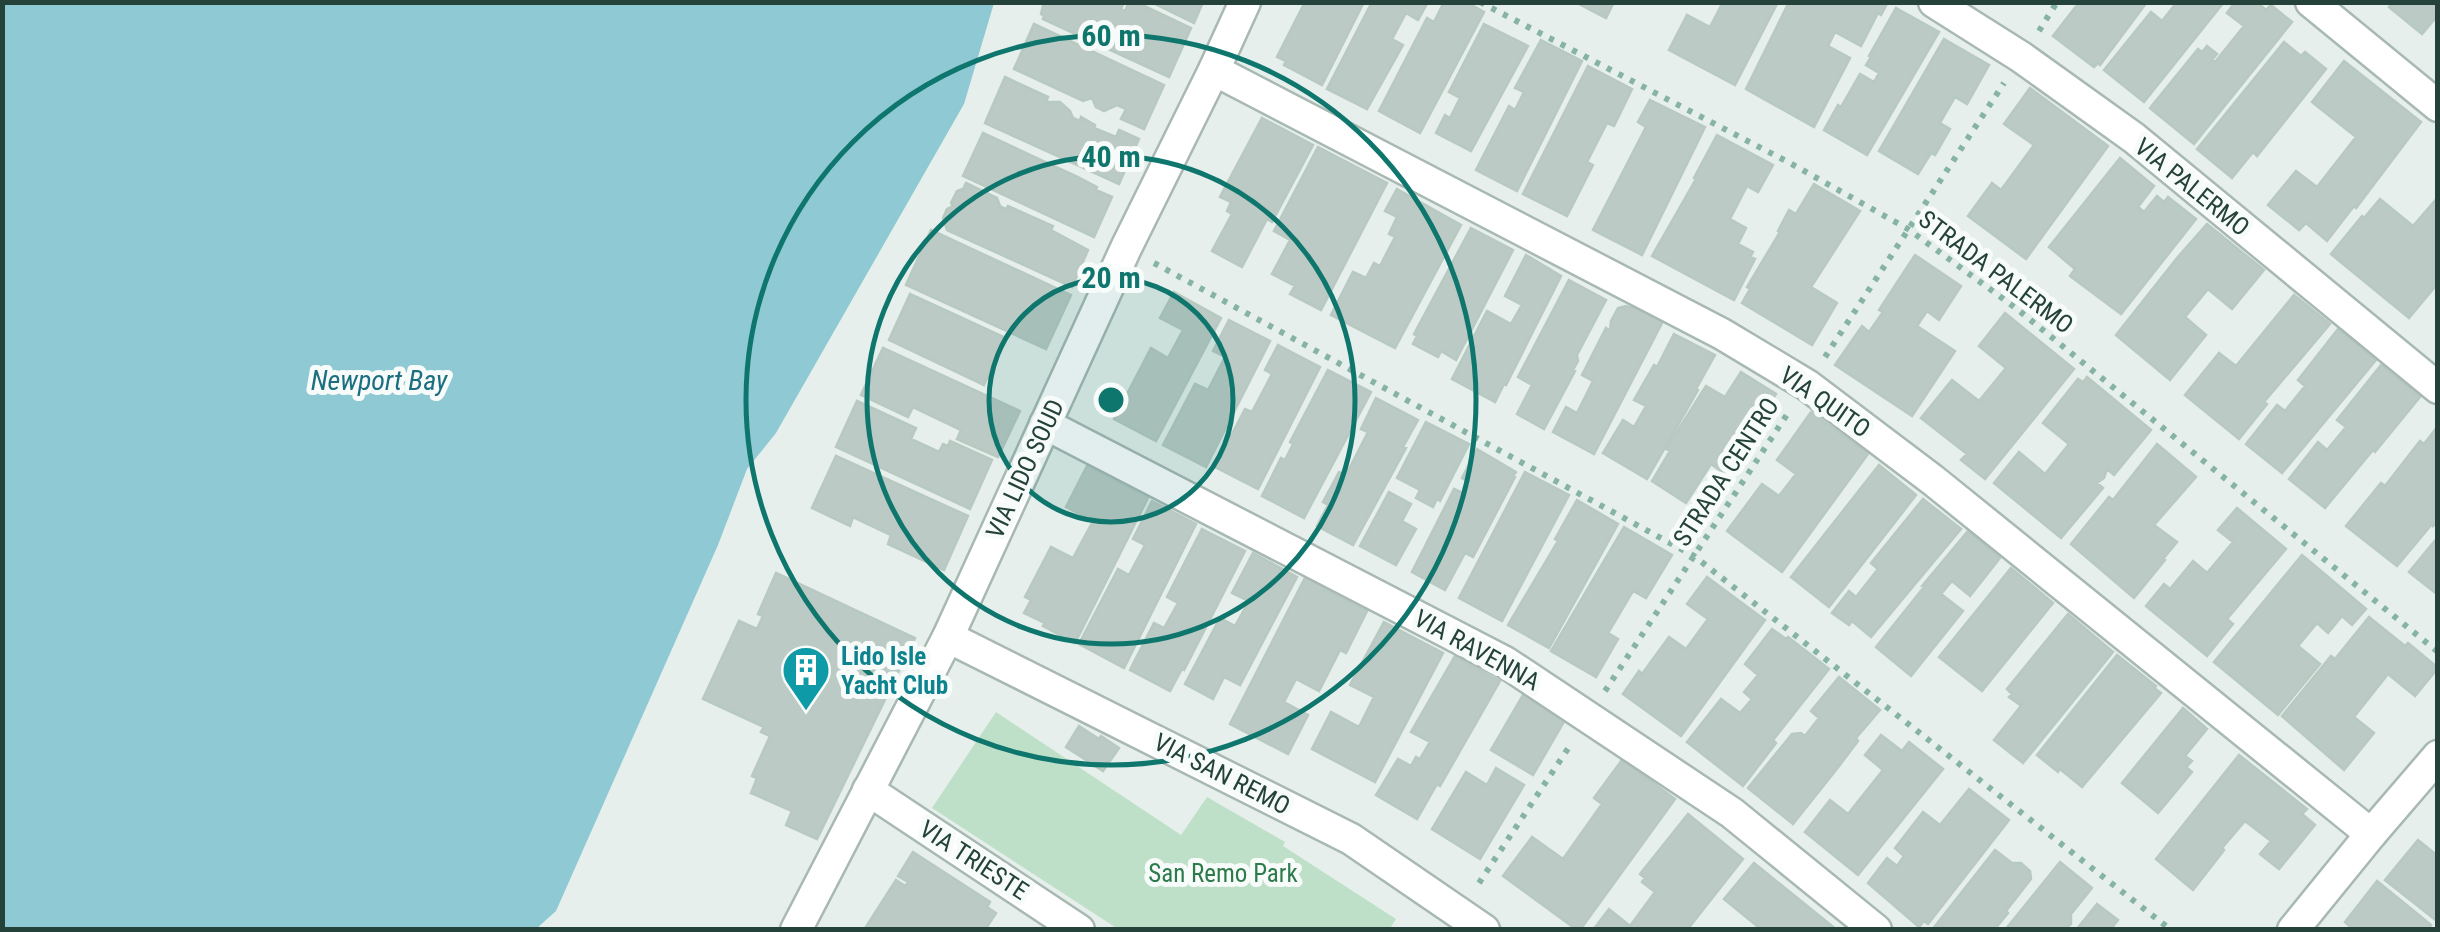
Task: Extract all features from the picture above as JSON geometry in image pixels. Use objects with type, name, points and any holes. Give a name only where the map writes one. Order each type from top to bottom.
[{"type":"street","name":"VIA LIDO SOUD","points":[[796,930],[948,637],[1126,248],[1245,2]]},
{"type":"street","name":"VIA PALERMO","points":[[1934,2],[2022,57],[2134,138],[2438,388]]},
{"type":"street","points":[[2311,2],[2438,106]]},
{"type":"street","name":"VIA QUITO","points":[[1214,70],[1722,334],[1806,385],[1934,481],[2371,834]]},
{"type":"street","name":"VIA RAVENNA","points":[[1045,424],[1506,662],[1732,813],[1876,930]]},
{"type":"street","name":"VIA SAN REMO","points":[[948,637],[1351,839],[1472,921]]},
{"type":"street","points":[[2294,930],[2438,756]]},
{"type":"street","name":"VIA TRIESTE","points":[[868,790],[1080,930]]},
{"type":"path","name":"STRADA PALERMO","points":[[1480,2],[1790,163],[1908,230],[2017,310],[2438,652]]},
{"type":"path","name":"STRADA CENTRO","points":[[1472,921],[1589,716],[2057,2]]},
{"type":"path","points":[[1126,248],[1694,556],[2171,930]]},
{"type":"green space","name":"San Remo Park","points":[[996,712],[1181,835],[1207,797],[1285,842],[1283,846],[1396,919],[1389,930],[1118,929],[932,808]]},
{"type":"water","name":"Newport Bay","points":[[2,3],[994,3],[964,104],[776,433],[747,469],[718,545],[556,911],[536,929],[3,929]]},
{"type":"building","points":[[1044,2],[1124,2],[1121,9],[1125,11],[1129,2],[1136,2],[1191,28],[1169,77],[1043,19]]},
{"type":"building","points":[[1151,2],[1203,2],[1194,23]]},
{"type":"building","points":[[1305,2],[1364,2],[1322,85],[1284,65],[1286,61],[1277,57]]},
{"type":"building","points":[[1372,2],[1428,2],[1418,20],[1406,13],[1392,39],[1403,45],[1367,109],[1327,89]]},
{"type":"building","points":[[1444,2],[1466,2],[1484,12],[1420,133],[1379,111],[1427,18],[1434,22]]},
{"type":"building","points":[[1575,2],[1614,2],[1606,18]]},
{"type":"building","points":[[1723,2],[1778,2],[1735,85],[1669,50],[1687,15],[1710,27]]},
{"type":"building","points":[[1789,2],[1888,2],[1861,46],[1835,32],[1828,46],[1850,58],[1814,127],[1746,89]]},
{"type":"building","points":[[2074,2],[2147,2],[2100,65],[2094,67],[2053,36],[2077,5]]},
{"type":"building","points":[[2177,2],[2224,2],[2144,102],[2104,70],[2151,12],[2162,21]]},
{"type":"building","points":[[2235,2],[2257,2],[2266,10],[2271,5],[2292,22],[2194,144],[2150,108],[2198,49],[2202,52],[2207,46],[2217,54],[2212,60],[2215,62],[2244,26],[2227,13]]},
{"type":"building","points":[[2393,2],[2438,2],[2438,15],[2422,34],[2389,7]]},
{"type":"building","points":[[1896,8],[1939,32],[1867,155],[1824,130],[1860,74],[1874,82],[1879,73],[1866,65]]},
{"type":"building","points":[[1034,24],[1164,85],[1144,129],[1121,119],[1126,109],[1117,105],[1104,111],[1096,107],[1092,98],[1083,101],[1014,69]]},
{"type":"building","points":[[1484,24],[1528,46],[1471,151],[1436,133],[1445,115],[1450,118],[1460,98],[1449,92]]},
{"type":"building","points":[[1944,39],[1989,65],[1967,104],[1955,97],[1940,123],[1950,129],[1918,174],[1879,151]]},
{"type":"building","points":[[1541,40],[1582,61],[1517,191],[1476,170],[1509,106],[1515,110],[1524,92],[1515,88]]},
{"type":"building","points":[[2284,42],[2326,69],[2257,156],[2253,152],[2232,178],[2197,149]]},
{"type":"building","points":[[2344,61],[2421,122],[2327,241],[2306,223],[2299,230],[2268,205],[2296,171],[2317,187],[2356,137],[2312,102]]},
{"type":"building","points":[[1588,66],[1632,89],[1614,126],[1607,123],[1587,162],[1593,165],[1567,216],[1523,194]]},
{"type":"building","points":[[1005,77],[1048,97],[1046,102],[1060,102],[1073,118],[1080,121],[1081,117],[1094,128],[1116,137],[1119,130],[1139,139],[1119,184],[985,123]]},
{"type":"building","points":[[2030,88],[2108,146],[2026,259],[1968,216],[1992,183],[2001,190],[2034,145],[2004,124]]},
{"type":"building","points":[[1650,100],[1705,127],[1642,255],[1593,230],[1646,127],[1638,122]]},
{"type":"building","points":[[1262,118],[1313,145],[1272,222],[1267,219],[1242,267],[1212,251],[1232,214],[1227,211],[1231,202],[1220,197]]},
{"type":"building","points":[[983,133],[1112,197],[1094,237],[963,176]]},
{"type":"building","points":[[1717,135],[1773,165],[1758,192],[1747,186],[1730,219],[1746,228],[1738,244],[1753,252],[1750,257],[1755,259],[1734,300],[1652,256]]},
{"type":"building","points":[[1318,147],[1387,183],[1321,310],[1290,294],[1295,286],[1272,274],[1290,240],[1274,231]]},
{"type":"building","points":[[2120,158],[2154,186],[2138,207],[2144,212],[2157,196],[2164,202],[2168,197],[2196,219],[2121,314],[2070,276],[2075,269],[2049,247]]},
{"type":"building","points":[[966,183],[997,198],[1006,209],[1008,206],[1053,226],[1051,230],[1088,250],[1072,287],[947,230],[943,218],[953,206],[957,191]]},
{"type":"building","points":[[1814,184],[1860,211],[1811,287],[1837,303],[1812,345],[1742,303],[1789,210],[1796,214]]},
{"type":"building","points":[[1397,189],[1461,225],[1395,348],[1331,315],[1353,272],[1366,278],[1374,263],[1380,266],[1395,237],[1389,234],[1397,217],[1385,211]]},
{"type":"building","points":[[2438,197],[2438,283],[2409,318],[2331,254],[2380,199],[2413,226]]},
{"type":"building","points":[[2207,224],[2264,270],[2232,309],[2208,289],[2185,317],[2206,335],[2170,380],[2116,335]]},
{"type":"building","points":[[1471,228],[1513,250],[1456,360],[1441,351],[1438,357],[1413,344],[1417,336],[1414,334]]},
{"type":"building","points":[[931,230],[1071,295],[1046,349],[906,285]]},
{"type":"building","points":[[1526,255],[1561,276],[1495,402],[1452,379],[1487,311],[1511,324],[1522,305],[1505,296]]},
{"type":"building","points":[[1915,255],[1961,286],[1939,320],[1927,311],[1917,326],[1955,351],[1912,416],[1835,365],[1862,326],[1869,332]]},
{"type":"building","points":[[1569,280],[1606,300],[1544,429],[1517,414],[1532,385],[1518,377]]},
{"type":"building","points":[[1174,292],[1221,318],[1156,441],[1114,419],[1151,348],[1168,358],[1183,330],[1160,318]]},
{"type":"building","points":[[910,294],[1006,338],[984,385],[889,340]]},
{"type":"building","points":[[2294,295],[2330,324],[2264,402],[2267,404],[2239,439],[2185,395],[2219,353],[2236,366]]},
{"type":"building","points":[[1632,305],[1663,321],[1594,454],[1553,432],[1566,407],[1577,413],[1593,381],[1582,375],[1606,328],[1610,331],[1618,308]]},
{"type":"building","points":[[2005,313],[2074,369],[1985,479],[1961,460],[1967,454],[1921,418],[1952,380],[1979,401],[2006,368],[1979,346]]},
{"type":"building","points":[[1229,320],[1270,341],[1206,467],[1163,445],[1195,384],[1208,390],[1225,357],[1213,351]]},
{"type":"building","points":[[2338,329],[2376,360],[2282,473],[2246,444],[2277,405],[2285,411],[2305,386],[2298,380]]},
{"type":"building","points":[[1674,334],[1715,355],[1647,479],[1603,453],[1623,420],[1634,427],[1646,406],[1634,400]]},
{"type":"building","points":[[1278,345],[1320,367],[1258,489],[1215,467],[1245,409],[1252,412],[1272,374],[1265,370]]},
{"type":"building","points":[[883,348],[1020,411],[998,457],[957,439],[961,430],[913,407],[908,417],[861,395]]},
{"type":"building","points":[[2381,365],[2420,397],[2325,508],[2289,479],[2318,442],[2327,450],[2346,427],[2337,420]]},
{"type":"building","points":[[1328,370],[1371,392],[1304,518],[1262,496],[1281,458],[1285,460],[1293,444],[1290,442]]},
{"type":"building","points":[[1741,372],[1776,394],[1726,475],[1711,464],[1686,503],[1652,481],[1670,451],[1666,449],[1706,386],[1725,397]]},
{"type":"building","points":[[2087,377],[2151,430],[2114,475],[2107,469],[2097,483],[2103,488],[2061,538],[1994,483],[2019,452],[2045,474],[2069,444],[2043,423],[2078,379],[2083,382]]},
{"type":"building","points":[[1376,398],[1418,420],[1353,545],[1317,526],[1328,505],[1323,502],[1339,472],[1346,475],[1368,432],[1361,429]]},
{"type":"building","points":[[857,401],[916,428],[911,439],[939,452],[950,441],[992,460],[970,509],[836,447]]},
{"type":"building","points":[[1811,412],[1868,454],[1782,572],[1727,531],[1762,484],[1779,496],[1796,474],[1777,460]]},
{"type":"building","points":[[1426,422],[1469,444],[1440,501],[1437,499],[1433,507],[1416,498],[1420,490],[1397,478]]},
{"type":"building","points":[[2438,426],[2438,520],[2397,566],[2346,526],[2381,483],[2385,486],[2420,441],[2424,444]]},
{"type":"building","points":[[2157,444],[2196,477],[2154,525],[2177,542],[2134,598],[2071,544],[2109,497],[2113,500]]},
{"type":"building","points":[[1477,449],[1516,472],[1515,477],[1473,557],[1465,553],[1445,590],[1412,572],[1454,489],[1465,494],[1471,483],[1462,478]]},
{"type":"building","points":[[836,456],[968,516],[944,570],[888,544],[891,535],[853,517],[850,526],[812,508]]},
{"type":"building","points":[[1879,465],[1916,495],[1829,607],[1791,577]]},
{"type":"building","points":[[1087,466],[1148,498],[1075,643],[1024,613],[1031,600],[1025,597],[1051,547],[1073,558],[1093,521],[1066,507]]},
{"type":"building","points":[[1525,472],[1569,495],[1502,621],[1459,598]]},
{"type":"building","points":[[1389,492],[1411,504],[1402,521],[1416,529],[1396,565],[1360,546]]},
{"type":"building","points":[[1923,499],[1961,529],[1871,637],[1852,621],[1849,625],[1832,613],[1849,591],[1856,597],[1878,569],[1871,563]]},
{"type":"building","points":[[1577,500],[1618,524],[1549,648],[1508,625],[1558,541],[1555,539]]},
{"type":"building","points":[[1152,501],[1196,524],[1124,668],[1079,644],[1118,569],[1129,575],[1145,545],[1133,539]]},
{"type":"building","points":[[2237,508],[2286,549],[2227,619],[2233,624],[2207,656],[2146,606],[2164,584],[2170,589],[2193,561],[2207,573],[2233,542],[2218,530]]},
{"type":"building","points":[[1624,527],[1672,555],[1646,598],[1633,591],[1608,633],[1618,639],[1596,677],[1551,651]]},
{"type":"building","points":[[1202,529],[1245,551],[1170,691],[1130,670],[1154,623],[1164,628],[1178,603],[1167,597]]},
{"type":"building","points":[[1968,531],[2000,558],[1970,596],[1952,581],[1941,594],[1963,611],[1911,676],[1876,647]]},
{"type":"building","points":[[2438,537],[2438,595],[2409,572]]},
{"type":"building","points":[[1253,553],[1297,577],[1240,685],[1224,677],[1213,699],[1185,684],[1220,618],[1235,626],[1249,601],[1232,593]]},
{"type":"building","points":[[2302,555],[2366,609],[2352,625],[2342,616],[2328,633],[2317,623],[2298,646],[2320,664],[2278,715],[2214,662]]},
{"type":"building","points":[[2011,568],[2053,603],[1982,691],[1939,657]]},
{"type":"building","name":"Lido Isle Yacht Club","points":[[776,573],[915,638],[817,839],[786,825],[792,811],[751,793],[757,778],[752,776],[770,736],[761,732],[764,727],[703,699],[739,621],[757,629],[763,616],[758,614]]},
{"type":"building","points":[[1306,576],[1367,611],[1346,653],[1340,650],[1319,691],[1296,679],[1284,702],[1308,715],[1288,754],[1230,724]]},
{"type":"building","points":[[1707,577],[1765,620],[1681,736],[1623,694],[1669,637],[1686,649],[1708,619],[1687,604]]},
{"type":"building","points":[[2068,614],[2113,652],[2023,763],[1994,740],[2024,702],[2020,705],[2009,697],[2012,694],[2007,689]]},
{"type":"building","points":[[2369,617],[2438,668],[2415,696],[2388,674],[2354,717],[2374,733],[2344,770],[2282,716]]},
{"type":"building","points":[[1384,622],[1443,653],[1375,782],[1312,749],[1331,712],[1359,727],[1374,697],[1350,685]]},
{"type":"building","points":[[1772,629],[1829,669],[1773,740],[1776,743],[1743,786],[1687,742],[1721,699],[1740,713],[1752,699],[1744,692],[1758,675],[1745,664]]},
{"type":"building","points":[[2117,655],[2161,693],[2082,787],[2037,755]]},
{"type":"building","points":[[1455,656],[1500,681],[1417,819],[1376,795],[1398,759],[1411,766],[1430,742],[1411,732]]},
{"type":"building","points":[[1839,677],[1880,710],[1793,824],[1748,788],[1792,734],[1805,736],[1819,718],[1811,711]]},
{"type":"building","points":[[1523,695],[1565,720],[1533,775],[1491,750]]},
{"type":"building","points":[[2183,708],[2207,729],[2185,756],[2192,761],[2186,767],[2192,772],[2158,813],[2122,783]]},
{"type":"building","points":[[1079,726],[1119,748],[1103,771],[1066,747]]},
{"type":"building","points":[[1881,735],[1902,751],[1909,742],[1943,769],[1858,875],[1805,832],[1830,800],[1848,814],[1883,770],[1865,755]]},
{"type":"building","points":[[2239,755],[2307,809],[2302,814],[2315,825],[2279,869],[2260,854],[2271,841],[2245,821],[2193,890],[2156,859]]},
{"type":"building","points":[[1622,760],[1675,799],[1577,930],[1503,876],[1532,837],[1563,859],[1602,804],[1594,798]]},
{"type":"building","points":[[1496,768],[1524,785],[1480,859],[1432,829],[1466,772],[1487,785]]},
{"type":"building","points":[[1969,789],[2009,820],[1928,924],[1924,921],[1919,927],[1868,883],[1887,858],[1897,866],[1904,856],[1895,848],[1923,812],[1940,825]]},
{"type":"building","points":[[1688,814],[1743,859],[1687,930],[1593,930],[1609,909],[1630,926],[1655,892],[1642,882],[1645,878],[1640,874]]},
{"type":"building","points":[[2418,840],[2438,856],[2438,922],[2385,880]]},
{"type":"building","points":[[1995,850],[2030,871],[2031,879],[2008,913],[1994,930],[1932,930]]},
{"type":"building","points":[[913,852],[990,902],[987,907],[996,913],[985,930],[864,930],[896,880],[905,886],[908,882],[898,876]]},
{"type":"building","points":[[2060,862],[2092,888],[2071,914],[2071,924],[2064,930],[2005,930]]},
{"type":"building","points":[[1754,863],[1837,930],[1762,930],[1724,899]]},
{"type":"building","points":[[2377,881],[2431,925],[2427,930],[2354,930],[2345,922]]},
{"type":"building","points":[[2097,904],[2118,920],[2110,930],[2076,930]]},
{"type":"place","name":"Lido Isle Yacht Club","points":[[806,712]]}]
